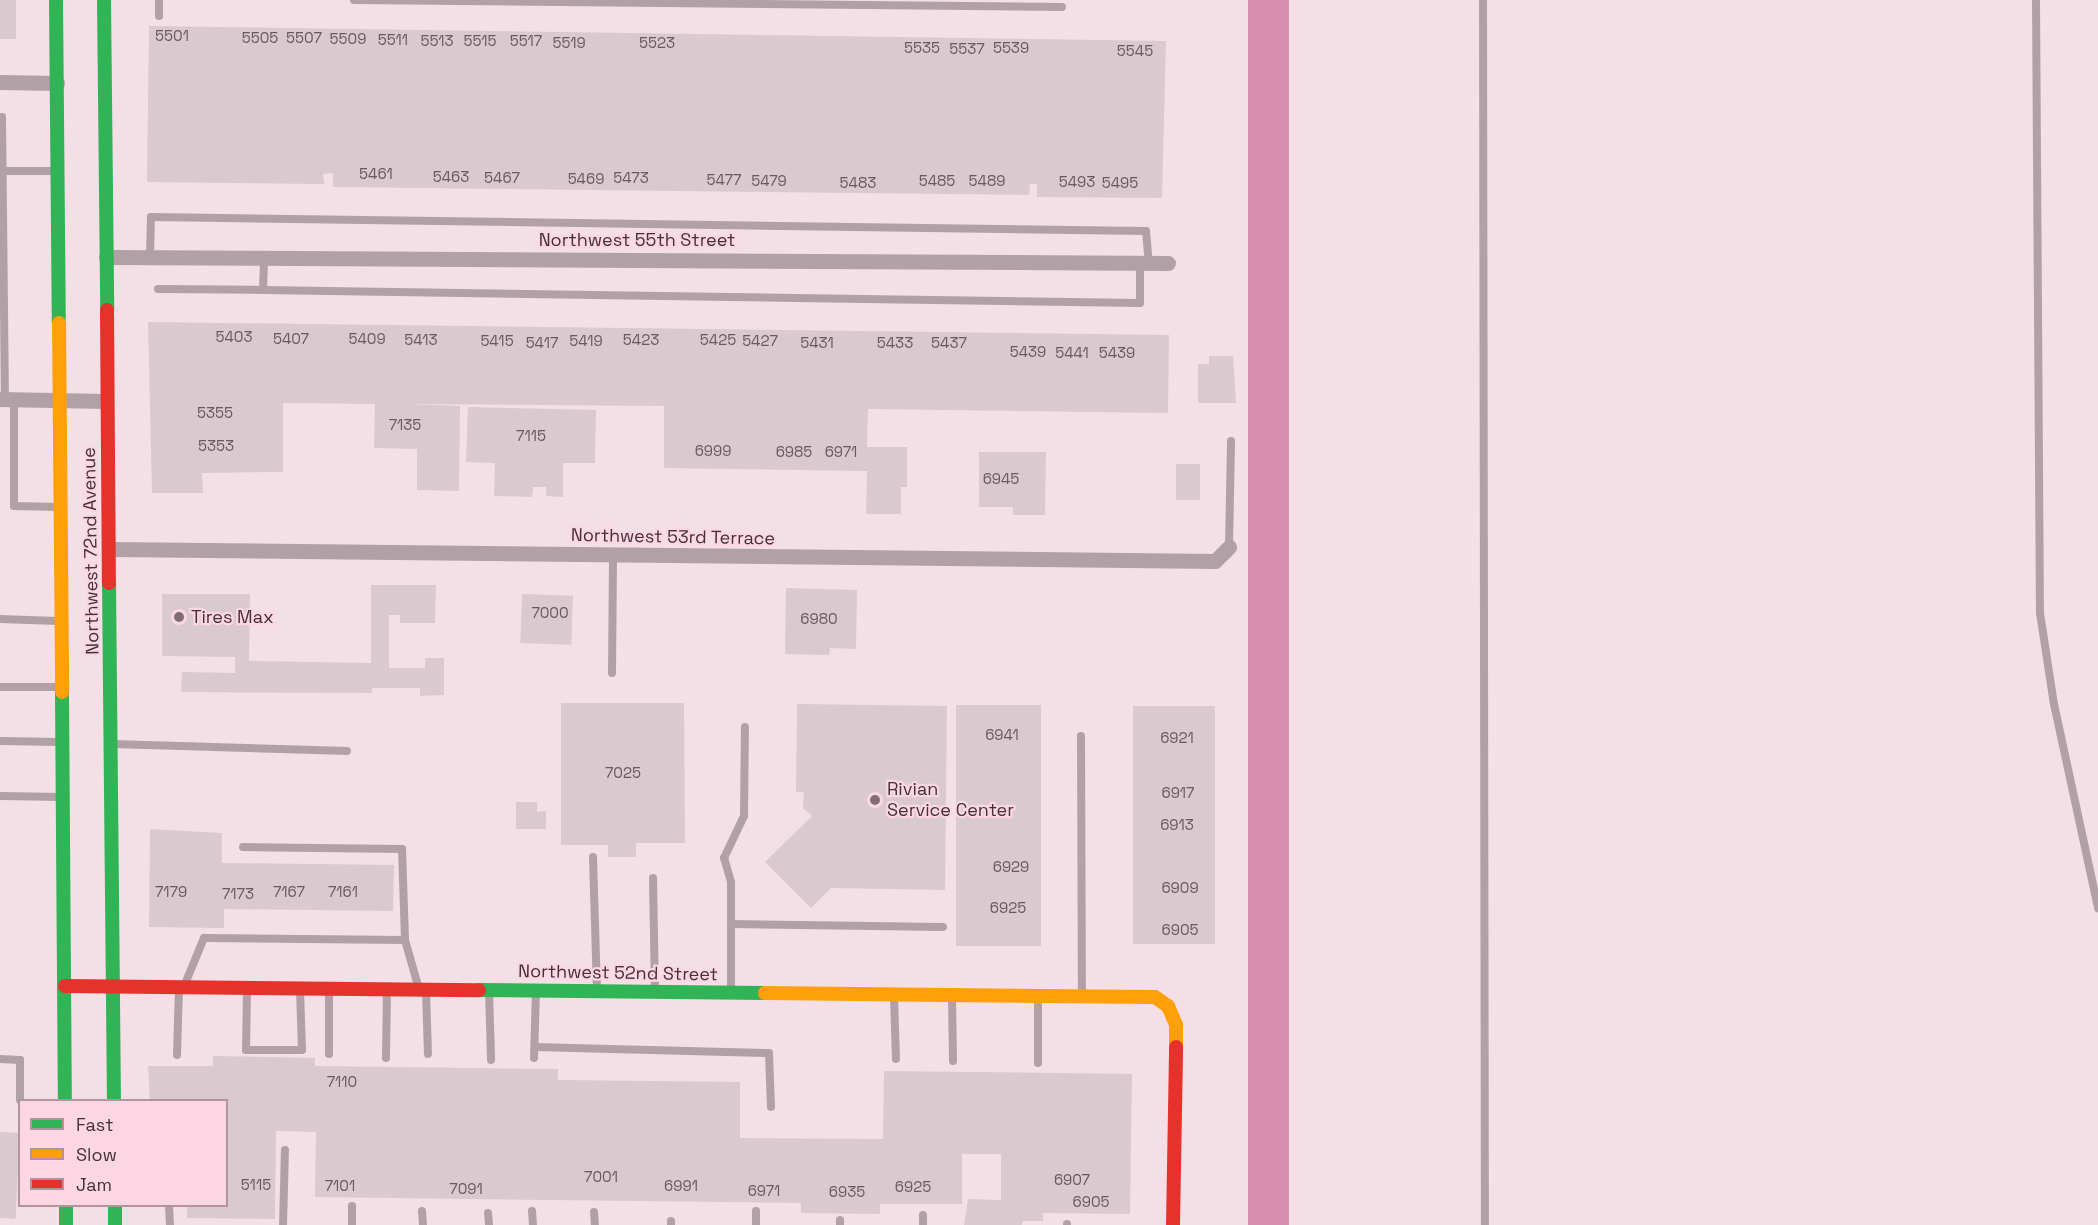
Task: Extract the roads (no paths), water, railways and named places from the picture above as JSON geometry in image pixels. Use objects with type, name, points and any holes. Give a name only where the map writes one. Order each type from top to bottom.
[{"type":"main road","name":"Northwest 72nd Avenue","points":[[56,0],[64,742],[65,1099]]},
{"type":"main road","name":"Northwest 72nd Avenue","points":[[104,0],[114,1099]]},
{"type":"main road","name":"Northwest 52nd Street","points":[[65,986],[1155,997],[1168,1006],[1176,1025],[1173,1225]]},
{"type":"main road","points":[[66,1207],[66,1225]]},
{"type":"main road","points":[[114,1207],[115,1225]]},
{"type":"street","points":[[0,82],[57,83]]},
{"type":"street","name":"Northwest 55th Street","points":[[106,256],[1168,263]]},
{"type":"street","points":[[6,399],[106,401]]},
{"type":"street","name":"Northwest 53rd Terrace","points":[[109,549],[613,557],[1215,561],[1230,547]]},
{"type":"lane","points":[[159,0],[159,16]]},
{"type":"lane","points":[[354,0],[1062,7]]},
{"type":"lane","points":[[1483,0],[1485,1225]]},
{"type":"lane","points":[[2036,0],[2040,613],[2054,704],[2098,908]]},
{"type":"lane","points":[[2,117],[6,399],[14,506],[62,507]]},
{"type":"lane","points":[[3,171],[58,171]]},
{"type":"lane","points":[[150,257],[151,217],[1146,231],[1140,303],[158,289]]},
{"type":"lane","points":[[263,290],[264,258]]},
{"type":"lane","points":[[1230,547],[1231,441]]},
{"type":"lane","points":[[612,673],[613,557]]},
{"type":"lane","points":[[0,619],[63,621]]},
{"type":"lane","points":[[0,687],[63,687]]},
{"type":"lane","points":[[730,992],[731,882],[724,858],[744,816],[745,727]]},
{"type":"lane","points":[[1081,736],[1082,997]]},
{"type":"lane","points":[[0,741],[64,742]]},
{"type":"lane","points":[[111,744],[347,751]]},
{"type":"lane","points":[[0,796],[64,797]]},
{"type":"lane","points":[[243,847],[402,849],[405,940],[423,989],[428,1053]]},
{"type":"lane","points":[[593,857],[597,991]]},
{"type":"lane","points":[[653,878],[655,992]]},
{"type":"lane","points":[[731,924],[943,927]]},
{"type":"lane","points":[[177,1055],[182,987],[204,938],[405,940]]},
{"type":"lane","points":[[247,987],[246,1050],[302,1050],[300,988]]},
{"type":"lane","points":[[329,988],[329,1054]]},
{"type":"lane","points":[[386,1058],[387,989]]},
{"type":"lane","points":[[489,990],[491,1060]]},
{"type":"lane","points":[[534,1058],[536,990]]},
{"type":"lane","points":[[894,994],[896,1059]]},
{"type":"lane","points":[[952,995],[953,1061]]},
{"type":"lane","points":[[1038,996],[1038,1063]]},
{"type":"lane","points":[[535,1047],[769,1053],[771,1107]]},
{"type":"lane","points":[[0,1059],[20,1059],[20,1099]]},
{"type":"lane","points":[[283,1225],[285,1150]]},
{"type":"lane","points":[[352,1206],[352,1225]]},
{"type":"lane","points":[[169,1207],[170,1225]]},
{"type":"lane","points":[[422,1211],[423,1225]]},
{"type":"lane","points":[[532,1211],[532,1225]]},
{"type":"lane","points":[[756,1211],[756,1225]]},
{"type":"lane","points":[[594,1212],[595,1225]]},
{"type":"lane","points":[[488,1213],[489,1225]]},
{"type":"lane","points":[[923,1215],[923,1225]]},
{"type":"place","name":"Tires Max","points":[[179,617]]},
{"type":"place","name":"Rivian Service Center","points":[[875,800]]}]
